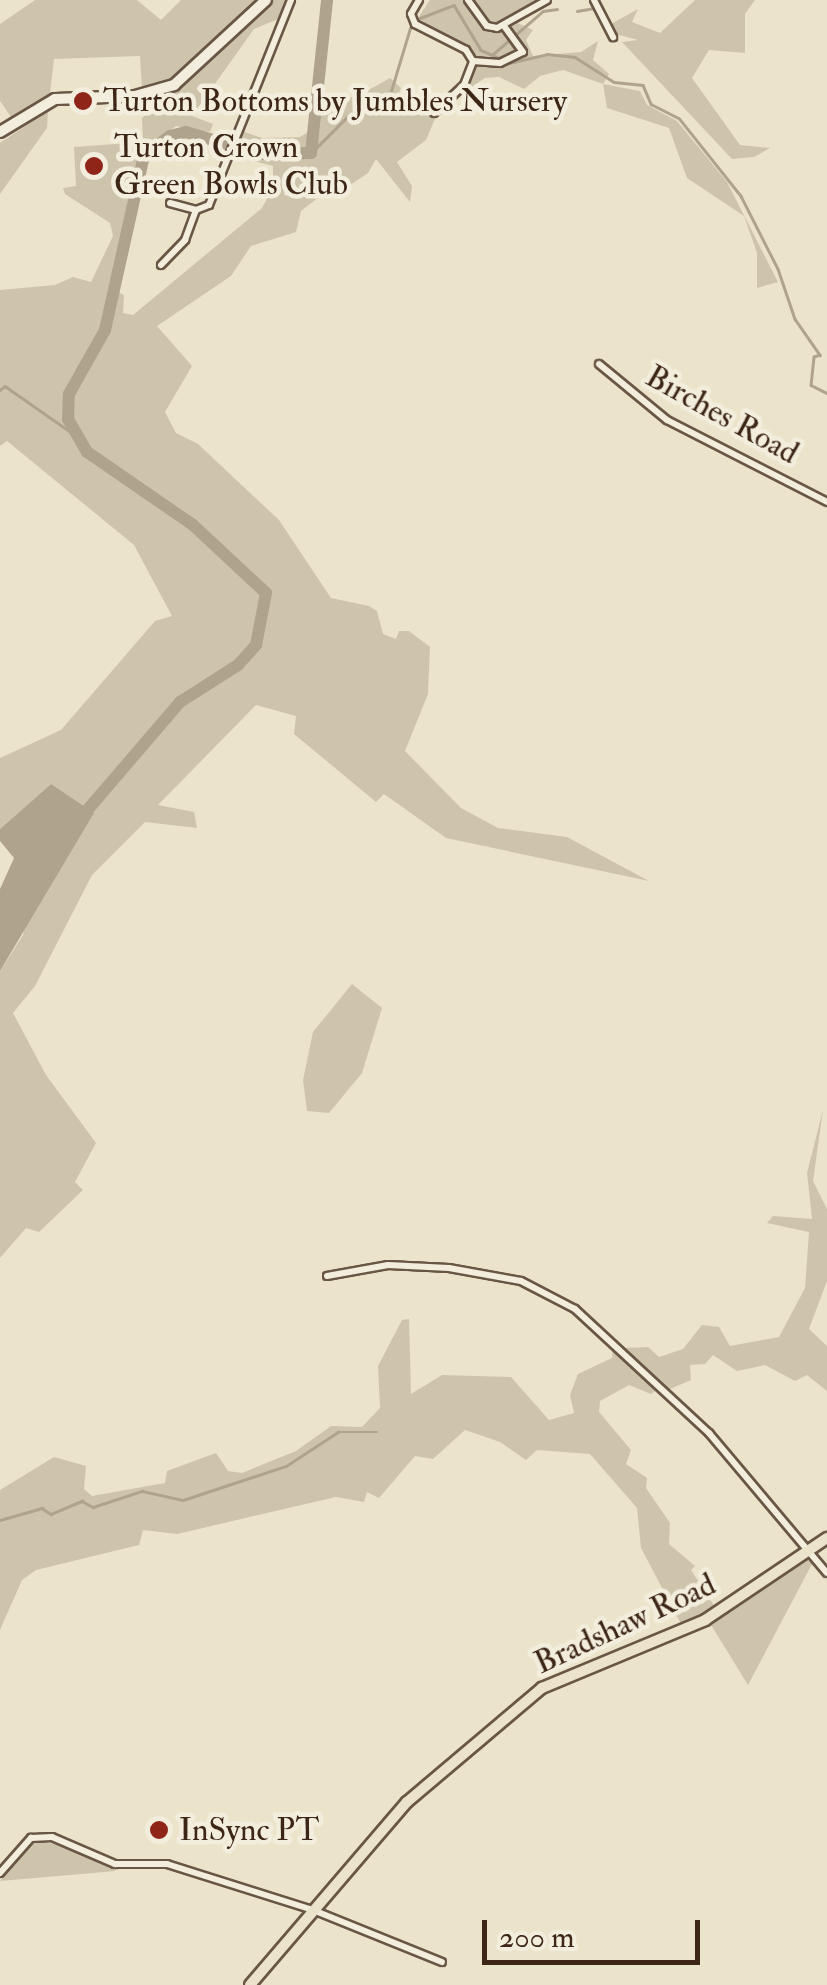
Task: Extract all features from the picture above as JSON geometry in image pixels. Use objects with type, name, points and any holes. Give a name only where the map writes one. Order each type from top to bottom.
[{"type":"main road","name":"Bradshaw Road","points":[[250,1985],[407,1802],[542,1688],[705,1620],[827,1538]]},
{"type":"street","points":[[0,132],[55,99],[135,96],[174,85],[266,0]]},
{"type":"street","points":[[170,203],[196,210],[209,205],[292,0]]},
{"type":"street","points":[[419,0],[411,14],[416,24],[466,50],[473,61]]},
{"type":"street","points":[[468,0],[487,26],[505,27],[547,0]]},
{"type":"street","points":[[594,0],[613,37]]},
{"type":"street","points":[[473,61],[506,61],[524,49],[505,27]]},
{"type":"street","points":[[434,112],[464,86],[473,61]]},
{"type":"street","points":[[160,264],[185,240],[196,210]]},
{"type":"street","name":"Birches Road","points":[[599,364],[667,420],[827,502]]},
{"type":"street","points":[[327,1276],[388,1265],[449,1268],[521,1281],[576,1309],[709,1433],[827,1573]]},
{"type":"street","points":[[0,1873],[40,1835],[115,1864],[167,1864],[313,1910],[442,1962]]},
{"type":"shaded area","points":[[35,0],[137,0],[161,20],[181,0],[261,0],[165,84],[142,90],[140,56],[54,59],[50,94],[11,117],[0,101],[0,24]]},
{"type":"shaded area","points":[[272,0],[287,0],[278,19],[254,29],[192,116],[213,124],[210,132],[176,126],[141,153],[112,289],[124,295],[123,313],[133,315],[262,208],[273,188],[273,166],[232,155],[242,131],[262,138],[300,137],[318,126],[322,102],[358,96],[390,78],[401,88],[394,110],[423,98],[433,109],[437,114],[426,140],[397,162],[412,186],[410,202],[376,159],[368,173],[331,198],[324,193],[301,211],[296,232],[251,246],[231,276],[157,326],[192,366],[165,412],[176,433],[198,444],[279,520],[331,598],[369,606],[377,611],[383,634],[396,639],[399,631],[409,631],[430,647],[428,694],[405,751],[461,808],[498,828],[567,837],[649,881],[446,838],[384,794],[376,802],[294,734],[296,716],[256,705],[158,805],[194,812],[197,828],[145,822],[92,875],[35,986],[13,1013],[46,1075],[96,1143],[75,1182],[83,1190],[39,1232],[26,1228],[0,1258],[0,971],[23,935],[51,784],[0,829],[0,758],[61,730],[155,621],[172,616],[134,545],[7,441],[0,446],[0,290],[55,285],[73,277],[91,282],[113,236],[110,223],[65,194],[63,188],[76,186],[74,147],[143,142],[142,118]]},
{"type":"shaded area","points":[[430,0],[540,0],[513,21],[533,30],[526,40],[533,56],[581,52],[598,41],[593,60],[609,74],[603,84],[563,70],[540,76],[524,89],[499,77],[485,78],[462,94],[477,56],[418,18]]},
{"type":"shaded area","points":[[695,0],[755,0],[745,14],[745,53],[709,50],[692,78],[740,145],[770,148],[754,157],[732,159],[622,42],[638,40],[616,34],[611,24],[638,9],[632,22],[660,33]]},
{"type":"shaded area","points":[[603,84],[640,91],[647,105],[677,121],[727,182],[778,282],[757,288],[757,253],[744,216],[687,178],[669,128],[607,108]]},
{"type":"shaded area","points":[[48,111],[47,128],[0,194],[0,143]]},
{"type":"shaded area","points":[[51,784],[94,813],[0,971],[0,889],[14,858],[0,841],[0,829]]},
{"type":"shaded area","points":[[352,984],[382,1008],[362,1073],[329,1113],[307,1111],[303,1080],[313,1032]]},
{"type":"shaded area","points":[[823,1110],[813,1181],[827,1209],[827,1281],[809,1329],[827,1346],[827,1391],[807,1375],[795,1381],[765,1365],[737,1371],[713,1355],[705,1364],[690,1365],[691,1380],[668,1390],[623,1348],[648,1347],[659,1357],[683,1349],[702,1325],[719,1327],[730,1346],[779,1337],[805,1288],[809,1232],[767,1223],[773,1216],[812,1219],[807,1173]]},
{"type":"shaded area","points":[[409,1319],[411,1394],[442,1375],[511,1377],[549,1420],[574,1413],[570,1395],[578,1374],[612,1358],[613,1346],[658,1389],[651,1394],[629,1385],[600,1401],[599,1412],[631,1450],[626,1464],[647,1478],[646,1488],[670,1523],[669,1544],[695,1566],[691,1570],[715,1607],[681,1624],[641,1548],[637,1508],[590,1454],[537,1450],[526,1460],[500,1442],[465,1430],[433,1459],[415,1456],[379,1498],[367,1492],[364,1502],[336,1497],[177,1534],[143,1530],[139,1545],[36,1570],[22,1580],[0,1630],[0,1490],[54,1457],[86,1466],[84,1489],[92,1496],[165,1483],[167,1471],[216,1453],[228,1471],[242,1473],[296,1451],[331,1426],[362,1427],[380,1408],[378,1366],[402,1320]]},
{"type":"shaded area","points":[[808,1560],[812,1564],[748,1685],[711,1625]]},
{"type":"shaded area","points":[[37,1840],[73,1849],[116,1871],[0,1881]]},
{"type":"waterway","points":[[78,821],[180,702],[238,665],[256,645],[266,593],[193,525],[87,452],[68,419],[69,394],[105,330],[144,156],[170,136],[186,132],[261,154],[311,153],[327,0]]},
{"type":"waterway","points":[[420,18],[454,5],[481,50],[492,55],[543,11],[557,9]]},
{"type":"waterway","points":[[577,11],[594,8]]},
{"type":"waterway","points":[[311,153],[349,115],[388,101],[410,28]]},
{"type":"waterway","points":[[509,63],[547,54],[575,57],[614,82],[643,85],[651,104],[679,118],[741,196],[778,269],[795,319],[820,355],[814,357],[811,385],[827,393]]},
{"type":"waterway","points":[[492,55],[502,59]]},
{"type":"waterway","points":[[0,390],[5,386],[78,437]]},
{"type":"waterway","points":[[0,1520],[42,1508],[51,1514],[82,1501],[93,1507],[142,1491],[183,1500],[286,1466],[338,1432],[377,1432]]},
{"type":"place","name":"Turton Bottoms by Jumbles Nursery","points":[[83,101]]},
{"type":"place","name":"Turton Crown Green Bowls Club","points":[[94,166]]},
{"type":"place","name":"InSync PT","points":[[159,1830]]}]
